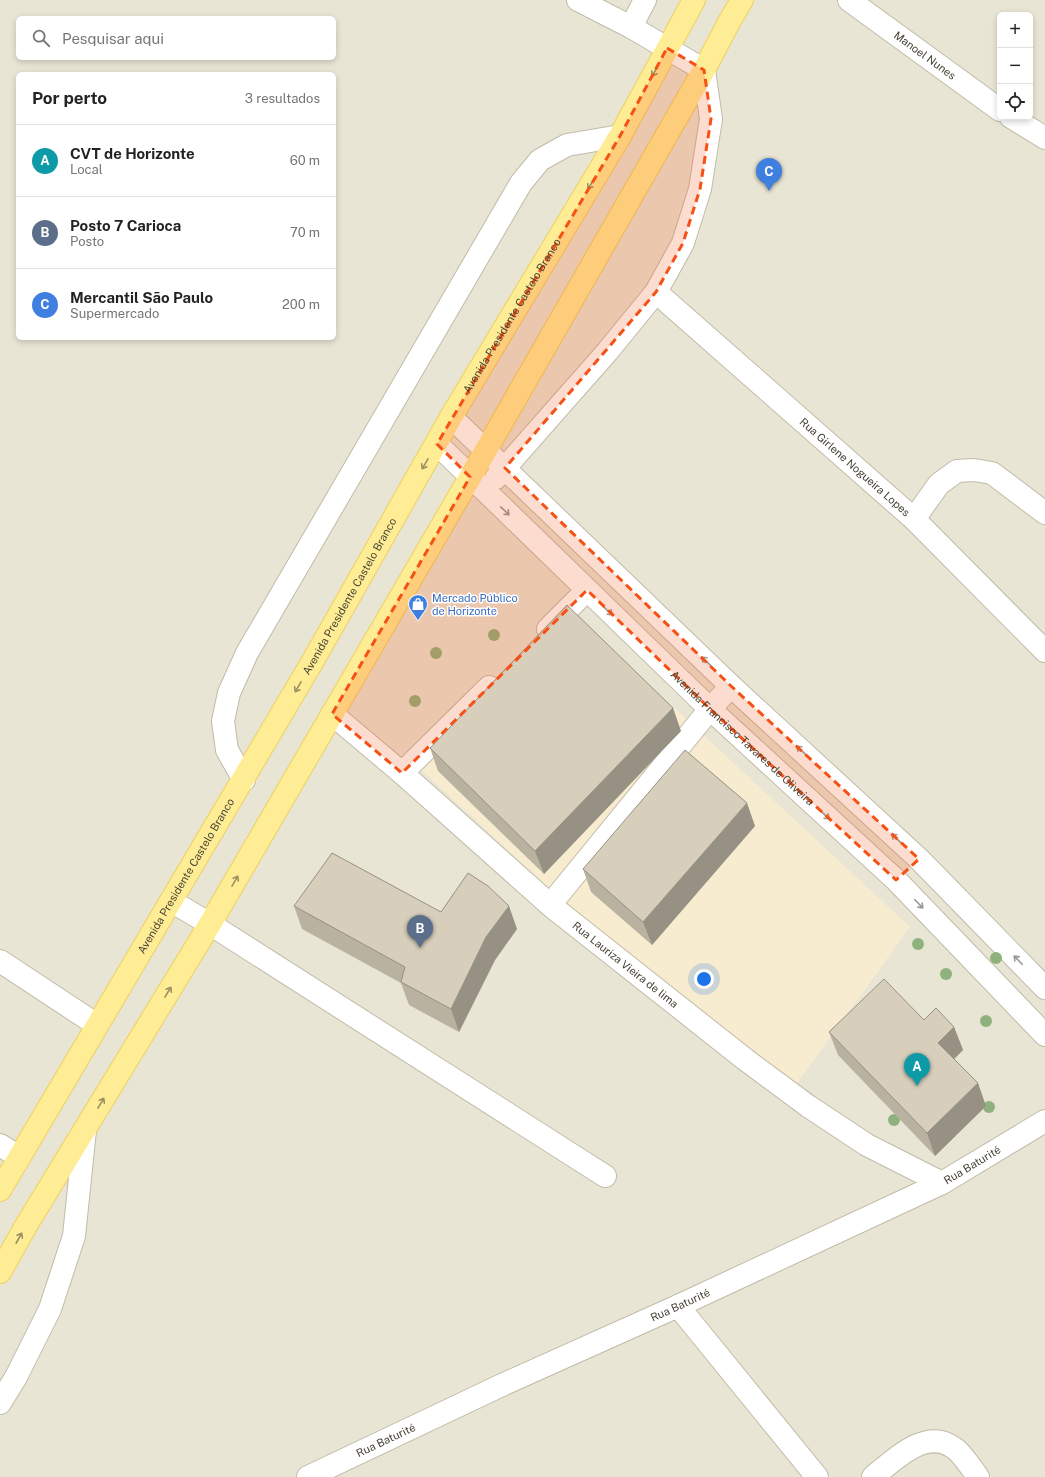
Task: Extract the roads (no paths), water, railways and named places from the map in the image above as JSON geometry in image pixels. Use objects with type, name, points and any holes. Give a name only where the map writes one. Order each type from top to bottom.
[{"type":"main road","name":"Avenida Presidente Castelo Branco","points":[[0,1190],[170,901],[244,780],[451,417],[620,136],[694,0]]},
{"type":"main road","points":[[0,1272],[27,1224],[210,924],[332,714],[477,484],[486,450],[704,70],[742,0]]},
{"type":"street","points":[[477,484],[505,468],[607,352],[656,292],[683,243],[700,189],[711,119],[704,70],[668,48],[578,0]]},
{"type":"street","points":[[631,28],[645,0]]},
{"type":"street","name":"Manoel Nunes","points":[[849,0],[997,108]]},
{"type":"street","points":[[1016,120],[1045,138]]},
{"type":"street","points":[[244,780],[227,750],[223,721],[229,693],[247,653],[521,183],[540,160],[568,145],[620,136]]},
{"type":"street","name":"Rua Girlene Nogueira Lopes","points":[[656,292],[914,519],[1045,651]]},
{"type":"street","points":[[451,417],[731,686],[919,859],[1045,988]]},
{"type":"street","name":"Avenida Francisco Tavares de Oliveira","points":[[436,444],[710,710],[896,880],[1045,1035]]},
{"type":"street","points":[[914,519],[939,484],[957,471],[974,470],[992,473],[1045,513]]},
{"type":"street","points":[[537,640],[587,590]]},
{"type":"street","points":[[402,773],[503,673]]},
{"type":"street","points":[[550,905],[731,686]]},
{"type":"street","name":"Rua Lauriza Vieira de lima","points":[[332,714],[402,773],[550,905],[746,1060],[808,1106],[867,1146],[942,1183]]},
{"type":"street","points":[[896,880],[919,859]]},
{"type":"street","points":[[170,901],[210,924],[605,1176]]},
{"type":"street","points":[[0,961],[97,1025]]},
{"type":"street","name":"Rua Baturité","points":[[308,1477],[502,1385],[678,1306],[942,1183],[1045,1121]]},
{"type":"street","points":[[0,1403],[16,1377],[50,1308],[74,1236],[85,1130]]},
{"type":"street","points":[[0,1145],[19,1157]]},
{"type":"street","points":[[678,1306],[817,1477]]},
{"type":"street","points":[[873,1477],[903,1453],[922,1443],[937,1440],[954,1448],[978,1477]]},
{"type":"place","name":"Mercantil São Paulo","points":[[769,191]]},
{"type":"place","name":"Mercado Público de Horizonte","points":[[418,621]]},
{"type":"place","name":"Posto 7 Carioca","points":[[420,948]]},
{"type":"place","name":"CVT de Horizonte","points":[[917,1086]]}]
